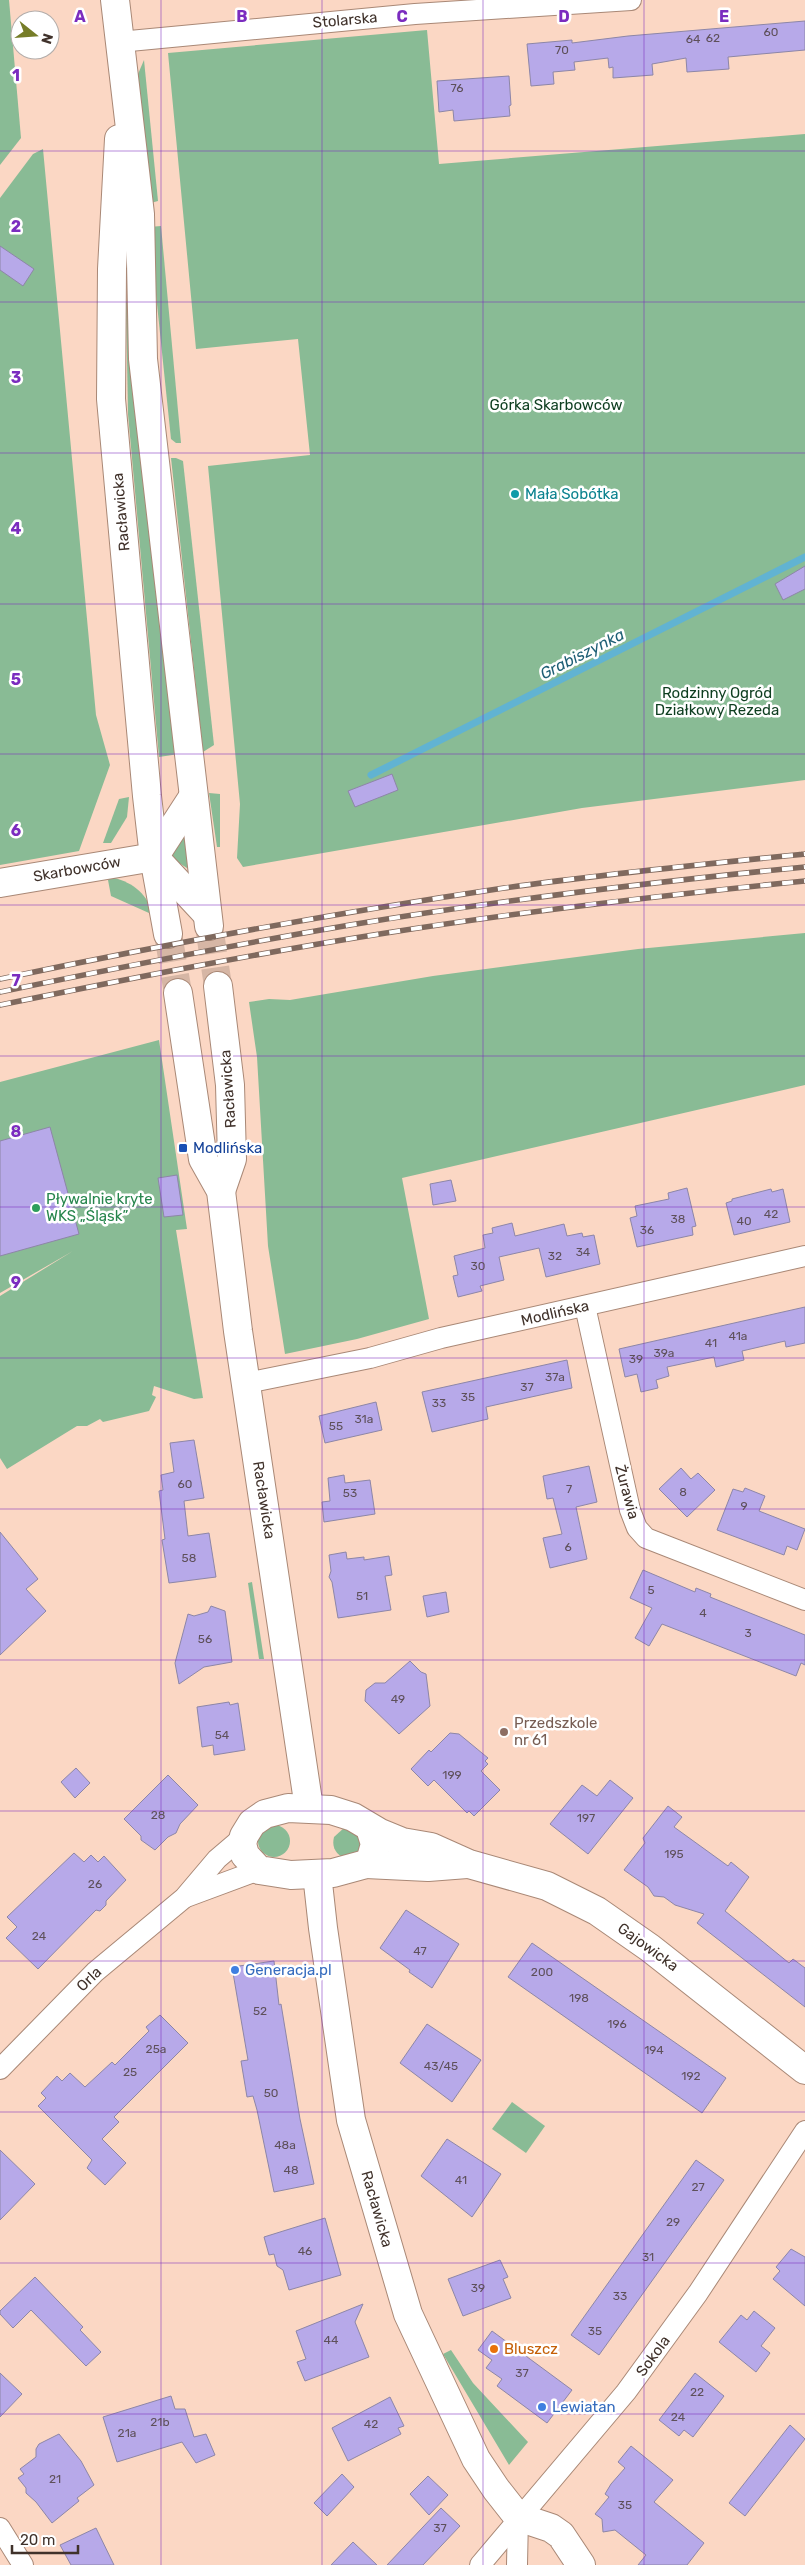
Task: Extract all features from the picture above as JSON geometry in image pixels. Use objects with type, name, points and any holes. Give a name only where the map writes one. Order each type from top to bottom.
[{"type":"street","name":"Racławicka","points":[[115,0],[140,214],[143,359],[208,920],[154,857]]},
{"type":"street","name":"Stolarska","points":[[119,42],[415,14],[631,0]]},
{"type":"street","name":"Racławicka","points":[[125,88],[120,116],[112,290],[111,399],[154,857],[168,934]]},
{"type":"street","points":[[112,290],[122,285],[132,286],[143,299]]},
{"type":"street","points":[[154,857],[193,797]]},
{"type":"street","name":"Skarbowców","points":[[0,882],[154,857]]},
{"type":"street","name":"Racławicka","points":[[218,986],[230,1085],[232,1150],[232,1159],[221,1191]]},
{"type":"street","name":"Racławicka","points":[[178,993],[203,1160],[221,1191],[238,1331],[309,1808]]},
{"type":"street","name":"Modlińska","points":[[247,1383],[370,1358],[441,1338],[805,1256]]},
{"type":"street","name":"Żurawia","points":[[585,1306],[623,1484],[637,1528],[646,1538],[805,1600]]},
{"type":"street","name":"Gajowicka","points":[[244,1836],[252,1823],[265,1814],[278,1809],[309,1808],[337,1812],[402,1842],[431,1847],[469,1864],[546,1886],[597,1911],[650,1948],[805,2070]]},
{"type":"street","points":[[366,1864],[371,1858],[375,1844],[370,1828]]},
{"type":"street","points":[[244,1836],[242,1844],[245,1854],[259,1870]]},
{"type":"street","name":"Orla","points":[[0,2069],[95,1972],[184,1898],[217,1859],[244,1836]]},
{"type":"street","name":"Gajowicka","points":[[259,1870],[291,1875],[348,1870],[366,1864],[428,1867],[469,1864]]},
{"type":"street","name":"Orla","points":[[184,1898],[259,1870]]},
{"type":"street","name":"Racławicka","points":[[317,1874],[351,2120],[408,2314],[476,2459],[518,2517]]},
{"type":"street","name":"Sokola","points":[[480,2565],[492,2554],[518,2517],[556,2477],[638,2376],[698,2294],[805,2130]]},
{"type":"street","points":[[518,2565],[518,2517],[556,2531],[581,2565]]},
{"type":"street","points":[[0,2528],[23,2565]]},
{"type":"green space","points":[[0,0],[9,0],[10,60],[14,60],[21,138],[0,165]]},
{"type":"green space","name":"Górka Skarbowców","points":[[427,30],[439,164],[805,134],[805,780],[582,808],[243,867],[237,858],[240,804],[208,466],[310,455],[298,339],[196,349],[168,53]]},
{"type":"green space","points":[[144,60],[158,201],[147,204],[137,86],[138,74]]},
{"type":"green space","points":[[43,149],[96,715],[110,765],[79,851],[0,865],[0,198],[33,154]]},
{"type":"green space","points":[[161,226],[181,443],[176,443],[171,439],[149,227]]},
{"type":"green space","points":[[129,300],[179,754],[159,757],[128,414],[126,302]]},
{"type":"green space","points":[[171,458],[183,461],[214,745],[203,752]]},
{"type":"green space","points":[[209,793],[220,794],[220,847],[217,847]]},
{"type":"green space","points":[[129,797],[127,817],[111,843],[103,843],[119,799]]},
{"type":"green space","points":[[183,829],[190,870],[173,859],[172,853]]},
{"type":"green space","points":[[110,877],[124,881],[142,893],[152,913],[111,896],[108,880]]},
{"type":"green space","points":[[805,933],[805,1085],[402,1178],[429,1319],[357,1339],[285,1354],[268,1246],[257,1057],[249,1002],[269,999],[290,1000],[433,976],[638,949]]},
{"type":"green space","points":[[159,1040],[187,1229],[176,1230],[203,1398],[194,1399],[154,1386],[152,1395],[156,1397],[149,1411],[103,1422],[100,1419],[87,1426],[77,1426],[7,1469],[0,1458],[0,1296],[73,1251],[0,1293],[0,1082]]},
{"type":"green space","points":[[252,1582],[264,1659],[259,1659],[248,1583]]},
{"type":"green space","points":[[274,1825],[285,1830],[290,1841],[285,1852],[274,1857],[263,1852],[258,1841],[263,1830]]},
{"type":"green space","points":[[345,1827],[359,1830],[363,1851],[342,1857],[335,1851],[333,1840]]},
{"type":"green space","points":[[512,2102],[545,2126],[526,2153],[492,2129]]},
{"type":"green space","points":[[451,2350],[473,2383],[528,2442],[509,2465],[443,2354]]},
{"type":"building","points":[[805,21],[805,50],[728,57],[729,69],[687,72],[686,58],[652,64],[653,75],[613,78],[613,67],[609,68],[608,58],[574,62],[575,70],[553,72],[554,84],[531,86],[527,44],[572,40],[572,43],[628,36]]},
{"type":"building","points":[[509,76],[510,116],[454,121],[453,110],[439,112],[437,81]]},
{"type":"building","points":[[0,246],[34,269],[23,286],[0,270]]},
{"type":"building","points":[[805,566],[805,589],[783,600],[775,584]]},
{"type":"building","points":[[392,774],[398,790],[355,807],[348,791]]},
{"type":"building","name":"Pływalnie kryte WKS „Śląsk”","points":[[50,1127],[79,1234],[0,1256],[0,1141]]},
{"type":"building","points":[[177,1175],[183,1215],[164,1217],[158,1178]]},
{"type":"building","points":[[451,1180],[456,1201],[433,1205],[430,1184]]},
{"type":"building","points":[[687,1188],[696,1226],[692,1227],[693,1235],[637,1247],[630,1218],[637,1216],[635,1206],[669,1199],[668,1193]]},
{"type":"building","points":[[771,1189],[772,1192],[783,1189],[790,1222],[734,1235],[726,1203],[732,1201],[732,1199]]},
{"type":"building","points":[[512,1223],[515,1236],[564,1224],[567,1236],[582,1233],[583,1237],[594,1235],[600,1264],[546,1277],[539,1248],[499,1257],[504,1280],[480,1286],[482,1291],[458,1297],[453,1276],[458,1275],[454,1256],[485,1248],[483,1235],[493,1233],[492,1228]]},
{"type":"building","points":[[805,1307],[805,1343],[786,1347],[785,1341],[742,1351],[744,1360],[716,1367],[714,1357],[667,1367],[669,1376],[656,1380],[658,1388],[641,1392],[637,1374],[625,1377],[619,1349]]},
{"type":"building","points":[[567,1360],[572,1388],[486,1407],[488,1419],[432,1432],[422,1392]]},
{"type":"building","points":[[376,1402],[382,1430],[325,1443],[319,1416]]},
{"type":"building","points":[[194,1440],[204,1498],[184,1501],[188,1536],[209,1533],[216,1577],[169,1583],[162,1540],[165,1539],[159,1491],[163,1490],[161,1475],[174,1472],[170,1443]]},
{"type":"building","points":[[589,1466],[597,1502],[576,1507],[587,1559],[550,1568],[543,1538],[562,1534],[553,1498],[547,1499],[543,1476]]},
{"type":"building","points":[[681,1468],[691,1479],[698,1473],[715,1490],[687,1517],[659,1489]]},
{"type":"building","points":[[344,1475],[345,1483],[370,1480],[375,1514],[324,1522],[322,1502],[330,1501],[328,1478]]},
{"type":"building","points":[[745,1488],[765,1496],[759,1511],[805,1529],[797,1550],[787,1546],[784,1555],[717,1530],[733,1489],[743,1492]]},
{"type":"building","points":[[0,1532],[38,1579],[26,1589],[46,1611],[0,1655]]},
{"type":"building","points":[[346,1552],[347,1559],[364,1557],[364,1560],[389,1556],[392,1575],[385,1576],[391,1610],[338,1618],[332,1582],[329,1577],[331,1571],[329,1555]]},
{"type":"building","points":[[643,1570],[695,1592],[696,1588],[711,1594],[710,1597],[805,1635],[805,1665],[801,1663],[796,1676],[662,1624],[649,1646],[635,1638],[652,1608],[630,1598]]},
{"type":"building","points":[[446,1592],[449,1612],[427,1617],[423,1596]]},
{"type":"building","points":[[211,1606],[225,1611],[232,1662],[204,1667],[179,1684],[175,1663],[188,1614],[194,1616],[208,1612]]},
{"type":"building","points":[[410,1661],[421,1672],[426,1674],[430,1706],[399,1734],[365,1701],[366,1690],[375,1683],[385,1683]]},
{"type":"building","points":[[229,1702],[230,1705],[238,1703],[245,1750],[214,1755],[213,1745],[202,1747],[197,1707]]},
{"type":"building","points":[[450,1733],[459,1734],[488,1758],[485,1761],[488,1764],[481,1771],[500,1790],[474,1816],[469,1811],[467,1813],[434,1780],[428,1786],[411,1769],[429,1750],[431,1752]]},
{"type":"building","points":[[76,1768],[90,1783],[75,1798],[61,1782]]},
{"type":"building","points":[[168,1775],[198,1805],[180,1824],[176,1833],[168,1837],[155,1850],[141,1840],[141,1836],[124,1819]]},
{"type":"building","points":[[610,1780],[633,1798],[588,1854],[550,1824],[582,1785],[597,1796]]},
{"type":"building","points":[[668,1806],[682,1817],[674,1827],[728,1866],[731,1862],[749,1877],[725,1911],[789,1963],[793,1959],[805,1968],[805,2007],[697,1923],[704,1914],[675,1905],[664,1897],[654,1896],[648,1887],[624,1870],[645,1843],[643,1838]]},
{"type":"building","points":[[74,1853],[84,1862],[91,1855],[98,1862],[104,1856],[126,1880],[106,1901],[106,1905],[100,1911],[96,1910],[38,1969],[6,1938],[17,1927],[7,1917]]},
{"type":"building","points":[[406,1910],[459,1944],[432,1988],[380,1948]]},
{"type":"building","points":[[532,1943],[726,2078],[702,2113],[508,1977]]},
{"type":"building","points":[[274,1961],[279,2005],[281,2004],[300,2119],[314,2184],[274,2192],[257,2110],[253,2096],[247,2097],[241,2061],[248,2060],[232,1967]]},
{"type":"building","points":[[160,2015],[188,2043],[114,2117],[119,2122],[102,2139],[126,2163],[105,2185],[87,2168],[92,2160],[38,2106],[46,2098],[41,2093],[57,2076],[62,2081],[70,2073],[85,2087],[112,2062],[115,2065],[149,2031],[146,2027]]},
{"type":"building","points":[[427,2024],[481,2060],[452,2102],[400,2063]]},
{"type":"building","points":[[447,2139],[501,2174],[472,2217],[421,2176]]},
{"type":"building","points":[[0,2150],[35,2184],[0,2220]]},
{"type":"building","points":[[696,2160],[724,2180],[599,2355],[571,2335]]},
{"type":"building","points":[[325,2218],[341,2275],[289,2290],[283,2270],[277,2266],[274,2254],[269,2255],[264,2237]]},
{"type":"building","points":[[791,2249],[805,2257],[805,2306],[773,2279],[780,2271],[776,2267]]},
{"type":"building","points":[[500,2260],[508,2277],[503,2279],[511,2298],[463,2316],[448,2279]]},
{"type":"building","points":[[35,2277],[83,2327],[80,2330],[101,2352],[86,2366],[31,2310],[13,2328],[0,2314],[0,2311]]},
{"type":"building","points":[[363,2304],[355,2322],[369,2357],[305,2381],[297,2362],[306,2359],[296,2331]]},
{"type":"building","points":[[754,2311],[775,2328],[761,2346],[770,2353],[756,2372],[719,2342],[741,2315],[747,2320]]},
{"type":"building","points":[[492,2331],[572,2390],[547,2423],[497,2386],[502,2379],[486,2368],[492,2360],[478,2350]]},
{"type":"building","points":[[0,2373],[22,2394],[0,2417]]},
{"type":"building","points":[[695,2373],[724,2396],[693,2437],[684,2430],[679,2436],[659,2420]]},
{"type":"building","points":[[171,2396],[175,2409],[185,2409],[194,2437],[206,2434],[215,2455],[196,2463],[182,2442],[117,2462],[103,2417]]},
{"type":"building","points":[[390,2397],[404,2426],[398,2428],[401,2434],[348,2461],[332,2428]]},
{"type":"building","points":[[790,2425],[805,2439],[745,2516],[729,2503]]},
{"type":"building","points":[[59,2434],[81,2461],[94,2485],[77,2498],[79,2501],[52,2523],[36,2502],[26,2493],[26,2488],[18,2478],[24,2474],[20,2469],[36,2457],[36,2449],[39,2444]]},
{"type":"building","points":[[631,2446],[673,2480],[654,2502],[704,2543],[687,2565],[638,2565],[646,2555],[615,2530],[603,2532],[602,2519],[595,2514],[609,2497],[605,2494],[611,2484],[625,2468],[618,2462]]},
{"type":"building","points":[[342,2474],[354,2487],[327,2516],[314,2503]]},
{"type":"building","points":[[428,2476],[448,2495],[429,2515],[410,2494]]},
{"type":"building","points":[[441,2508],[460,2526],[423,2565],[387,2565]]},
{"type":"building","points":[[96,2528],[114,2565],[71,2565],[60,2545]]},
{"type":"building","points":[[353,2542],[377,2565],[331,2565]]},
{"type":"waterway","name":"Grabiszynka","points":[[371,775],[805,557]]},
{"type":"tunnel","points":[[209,926],[218,986]]},
{"type":"tunnel","points":[[168,934],[178,993]]},
{"type":"railway","points":[[0,979],[251,930],[504,888],[692,865],[805,854]]},
{"type":"railway","points":[[0,992],[218,949],[407,916],[577,892],[805,867]]},
{"type":"railway","points":[[0,1005],[144,976],[386,933],[595,904],[805,881]]},
{"type":"place","name":"Mała Sobótka","points":[[515,494]]},
{"type":"place","name":"Modlińska","points":[[183,1148]]},
{"type":"place","name":"Pływalnie kryte WKS „Śląsk”","points":[[36,1208]]},
{"type":"place","name":"Przedszkole nr 61","points":[[504,1732]]},
{"type":"place","name":"Generacja.pl","points":[[235,1970]]},
{"type":"place","name":"Bluszcz","points":[[494,2349]]},
{"type":"place","name":"Lewiatan","points":[[542,2407]]},
{"type":"park label","name":"Rodzinny Ogród Działkowy Rezeda","points":[[717,702]]}]
